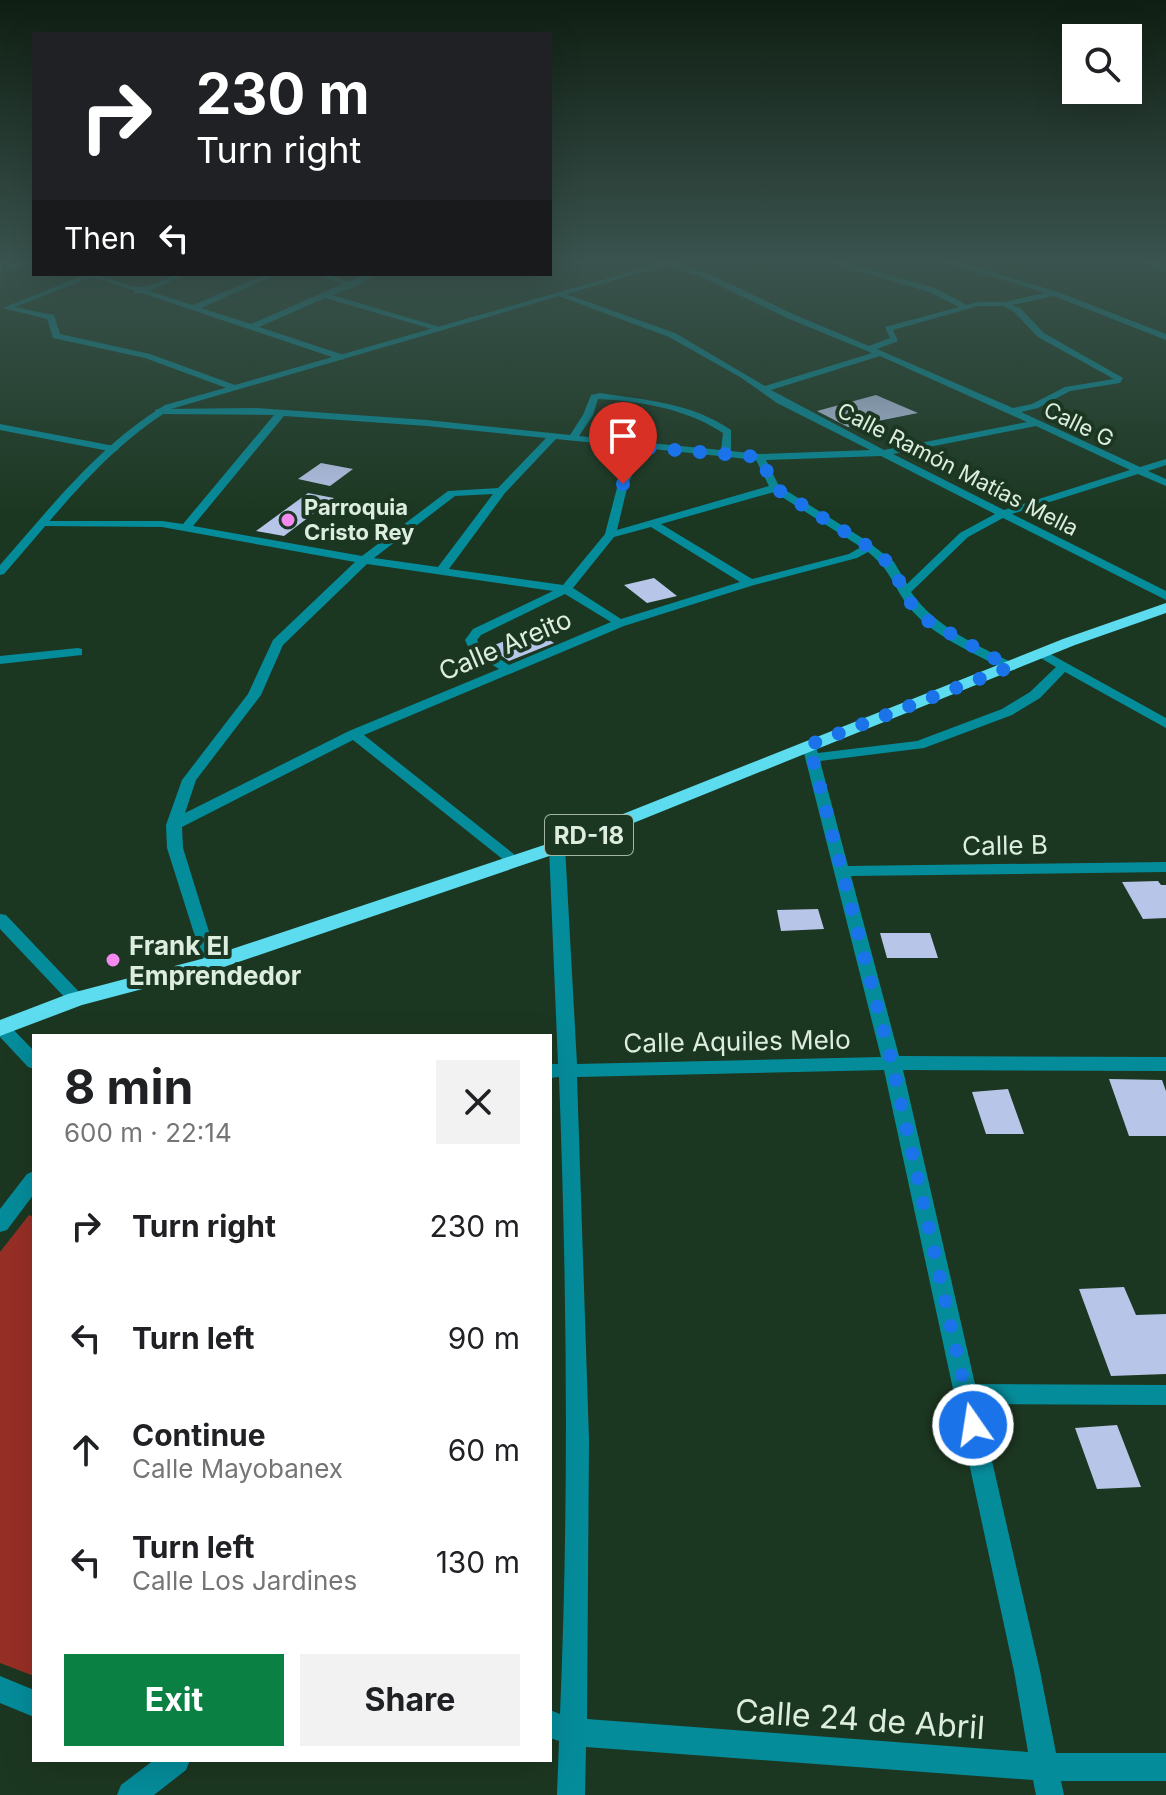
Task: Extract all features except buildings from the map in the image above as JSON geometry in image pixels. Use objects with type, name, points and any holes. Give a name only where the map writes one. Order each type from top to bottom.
[{"type":"main road","name":"RD-18","points":[[0,1028],[76,999],[211,964],[557,847],[811,751],[1010,667],[1166,608]]},
{"type":"street","points":[[89,344],[159,360],[232,387]]},
{"type":"street","points":[[299,344],[341,357]]},
{"type":"street","points":[[0,572],[114,449],[158,412],[232,387],[389,344]]},
{"type":"street","name":"Calle Ramón Matías Mella","points":[[688,344],[743,375],[762,390],[1166,596]]},
{"type":"street","name":"Calle G","points":[[860,344],[1166,483]]},
{"type":"street","points":[[871,348],[882,344]]},
{"type":"street","points":[[1013,411],[1035,406],[1068,389],[1117,381],[1119,378],[1057,344]]},
{"type":"street","points":[[762,390],[882,353]]},
{"type":"street","points":[[572,439],[588,415],[594,397],[600,396],[667,406],[710,418],[728,432],[726,454]]},
{"type":"street","points":[[158,412],[281,413],[427,423],[760,457],[883,453],[1036,423]]},
{"type":"street","points":[[186,528],[281,413]]},
{"type":"street","points":[[0,427],[114,449]]},
{"type":"street","points":[[441,571],[501,491],[553,437]]},
{"type":"street","points":[[509,670],[474,648],[471,640],[477,632],[566,589],[610,535],[623,484],[640,447]]},
{"type":"street","points":[[760,457],[775,488],[890,564],[912,605],[928,621],[1010,667]]},
{"type":"street","points":[[905,592],[964,535],[1002,514],[1166,462]]},
{"type":"street","points":[[610,535],[775,488]]},
{"type":"street","points":[[211,964],[175,848],[174,825],[189,780],[254,695],[277,643],[364,560],[452,493],[463,490],[501,491]]},
{"type":"street","points":[[43,523],[162,524],[364,560],[566,589],[620,623]]},
{"type":"street","points":[[654,524],[750,583]]},
{"type":"street","name":"Calle Areito","points":[[174,825],[354,734],[620,623],[750,583],[853,556],[868,547]]},
{"type":"street","points":[[0,660],[78,652]]},
{"type":"street","points":[[1043,654],[1166,724]]},
{"type":"street","points":[[1050,1795],[1027,1671],[892,1063],[811,751],[919,745],[1007,712],[1035,695],[1064,666]]},
{"type":"street","points":[[354,734],[515,862]]},
{"type":"street","points":[[557,847],[560,1071],[577,1525],[562,1728],[571,1795]]},
{"type":"street","name":"Calle B","points":[[844,871],[1166,867]]},
{"type":"street","points":[[0,919],[76,999]]},
{"type":"street","points":[[0,1028],[32,1060]]},
{"type":"street","name":"Calle Aquiles Melo","points":[[560,1071],[892,1063],[1166,1064]]},
{"type":"street","points":[[0,1224],[32,1186]]},
{"type":"street","points":[[966,1394],[1166,1395]]},
{"type":"street","points":[[0,1689],[32,1703]]},
{"type":"street","name":"Calle 24 de Abril","points":[[562,1728],[1045,1767],[1166,1767]]},
{"type":"street","points":[[131,1795],[168,1762]]},
{"type":"shaded area","points":[[29,1215],[32,1216],[32,1675],[0,1663],[0,1252]]},
{"type":"place","name":"Parroquia Cristo Rey","points":[[288,520]]},
{"type":"place","name":"Frank El Emprendedor","points":[[113,960]]},
{"type":"route","points":[[623,484],[640,447],[760,457],[775,488],[863,543],[890,564],[912,605],[928,621],[1010,667],[809,745],[892,1063],[973,1425]]}]
